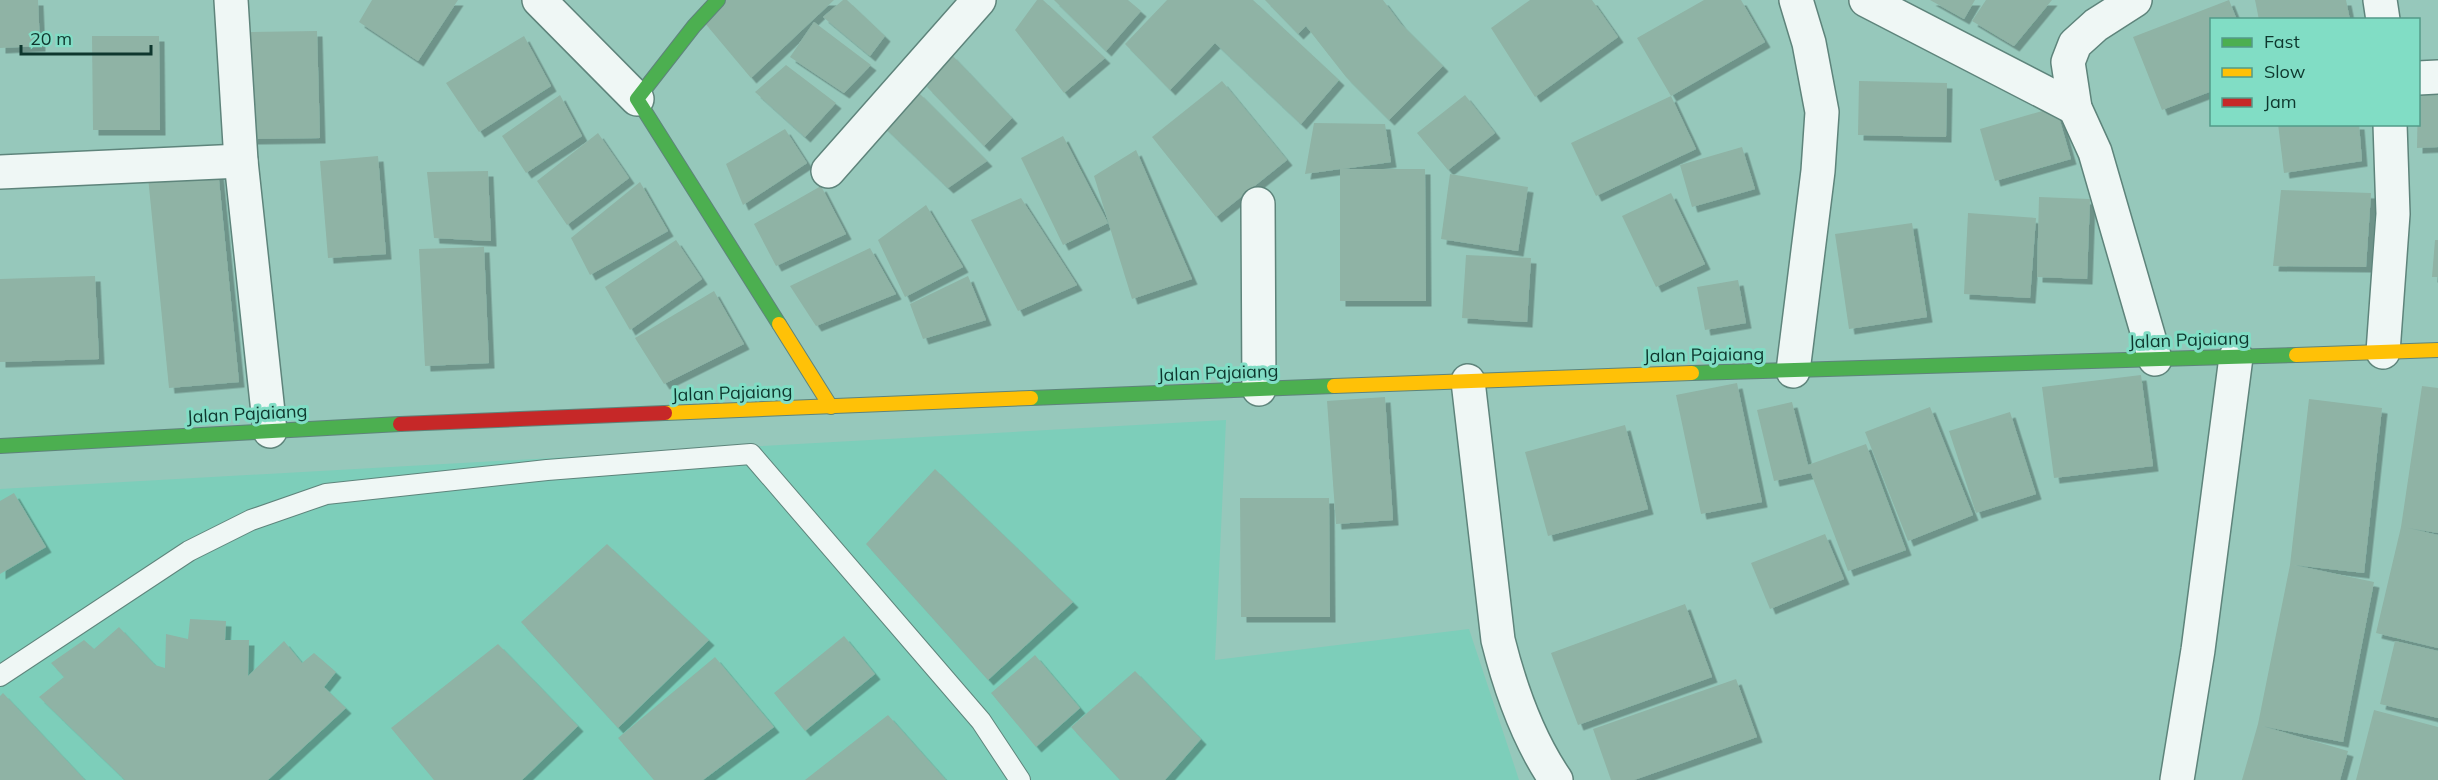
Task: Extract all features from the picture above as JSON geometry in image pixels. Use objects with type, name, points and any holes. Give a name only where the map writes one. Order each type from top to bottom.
[{"type":"main road","points":[[718,0],[694,26],[637,99],[831,407]]},
{"type":"main road","name":"Jalan Pajaiang","points":[[0,446],[270,431],[1603,375],[2438,350]]},
{"type":"street","points":[[231,0],[241,161],[270,431]]},
{"type":"street","points":[[539,0],[637,99]]},
{"type":"street","points":[[828,171],[980,0]]},
{"type":"street","points":[[1793,371],[1818,171],[1822,112],[1809,43],[1796,0]]},
{"type":"street","points":[[1866,0],[2075,108]]},
{"type":"street","points":[[2135,0],[2096,25],[2075,44],[2068,62],[2075,108],[2095,152],[2155,359]]},
{"type":"street","points":[[2380,0],[2383,18]]},
{"type":"street","points":[[2420,78],[2438,78]]},
{"type":"street","points":[[2383,352],[2392,214],[2390,126]]},
{"type":"street","points":[[0,172],[241,161]]},
{"type":"street","points":[[1258,204],[1259,389]]},
{"type":"street","points":[[2177,780],[2198,650],[2236,357]]},
{"type":"street","points":[[1468,381],[1498,640],[1508,678],[1545,764],[1556,780]]},
{"type":"lane","points":[[0,676],[189,551],[250,520],[326,494],[547,470],[751,454],[981,721],[1020,780]]},
{"type":"shaded area","points":[[1226,420],[1215,660],[1469,629],[1519,780],[0,780],[0,489]]},
{"type":"building","points":[[0,0],[38,0],[40,46],[0,48]]},
{"type":"building","points":[[372,0],[458,0],[418,61],[359,22]]},
{"type":"building","points":[[724,0],[834,0],[751,78],[704,22]]},
{"type":"building","points":[[843,0],[847,0],[885,36],[870,56],[823,17]]},
{"type":"building","points":[[1037,0],[1043,0],[1105,58],[1064,93],[1015,30]]},
{"type":"building","points":[[1054,0],[1128,0],[1141,11],[1106,51]]},
{"type":"building","points":[[1167,0],[1253,0],[1339,80],[1301,124],[1215,43],[1170,90],[1125,44]]},
{"type":"building","points":[[1265,0],[1383,0],[1401,24],[1443,66],[1389,120],[1346,77],[1306,26],[1298,34]]},
{"type":"building","points":[[1530,0],[1592,0],[1618,37],[1535,97],[1491,28]]},
{"type":"building","points":[[1704,0],[1741,0],[1765,42],[1671,96],[1637,38]]},
{"type":"building","points":[[1930,0],[1975,0],[1964,19]]},
{"type":"building","points":[[1986,0],[2052,0],[2014,46],[1972,21]]},
{"type":"building","points":[[2229,0],[2236,18],[2210,18],[2210,92],[2162,110],[2133,37]]},
{"type":"building","points":[[2255,0],[2346,0],[2350,18],[2259,18]]},
{"type":"building","points":[[814,22],[871,65],[844,93],[790,57]]},
{"type":"building","points":[[317,31],[320,138],[252,139],[250,32]]},
{"type":"building","points":[[92,36],[159,36],[160,130],[93,130]]},
{"type":"building","points":[[524,36],[551,86],[479,132],[446,83]]},
{"type":"building","points":[[951,54],[1012,118],[984,146],[927,87]]},
{"type":"building","points":[[786,65],[836,103],[805,137],[755,92]]},
{"type":"building","points":[[1222,81],[1287,160],[1216,217],[1152,137]]},
{"type":"building","points":[[1859,81],[1947,83],[1946,137],[1858,135]]},
{"type":"building","points":[[2438,90],[2438,147],[2417,148],[2417,126],[2420,126],[2420,91]]},
{"type":"building","points":[[918,92],[987,161],[948,188],[882,125]]},
{"type":"building","points":[[560,95],[582,136],[526,173],[502,136]]},
{"type":"building","points":[[1465,95],[1495,133],[1448,170],[1417,133]]},
{"type":"building","points":[[1671,96],[1696,149],[1596,196],[1571,143]]},
{"type":"building","points":[[2056,107],[2071,159],[1995,181],[1980,129]]},
{"type":"building","points":[[1314,123],[1385,124],[1391,162],[1343,169],[1425,169],[1426,301],[1340,301],[1340,169],[1305,174]]},
{"type":"building","points":[[2278,126],[2359,126],[2362,161],[2284,173]]},
{"type":"building","points":[[785,129],[807,163],[743,205],[726,164]]},
{"type":"building","points":[[598,133],[629,178],[567,225],[537,181]]},
{"type":"building","points":[[1063,136],[1108,223],[1063,245],[1021,158]]},
{"type":"building","points":[[1742,147],[1755,189],[1692,207],[1680,165]]},
{"type":"building","points":[[1136,150],[1192,279],[1132,299],[1094,176]]},
{"type":"building","points":[[378,156],[386,254],[328,258],[320,161]]},
{"type":"building","points":[[218,170],[239,382],[169,388],[148,177]]},
{"type":"building","points":[[488,171],[491,241],[434,238],[427,172]]},
{"type":"building","points":[[1450,174],[1528,187],[1518,251],[1441,239]]},
{"type":"building","points":[[640,182],[668,231],[590,275],[571,238]]},
{"type":"building","points":[[821,186],[846,234],[776,266],[754,224]]},
{"type":"building","points":[[2281,190],[2371,193],[2366,267],[2273,266]]},
{"type":"building","points":[[1671,193],[1705,264],[1656,287],[1622,216]]},
{"type":"building","points":[[2039,197],[2090,199],[2087,279],[2037,277]]},
{"type":"building","points":[[1021,198],[1077,285],[1018,311],[971,220]]},
{"type":"building","points":[[926,205],[963,267],[905,297],[878,240]]},
{"type":"building","points":[[1968,213],[2036,218],[2030,298],[1964,294]]},
{"type":"building","points":[[1912,223],[1927,317],[1849,329],[1835,234]]},
{"type":"building","points":[[676,240],[702,279],[630,330],[605,287]]},
{"type":"building","points":[[2435,240],[2438,240],[2438,277],[2432,277]]},
{"type":"building","points":[[484,247],[489,363],[425,366],[419,249]]},
{"type":"building","points":[[870,248],[896,294],[816,326],[790,286]]},
{"type":"building","points":[[1466,255],[1531,258],[1527,322],[1462,318]]},
{"type":"building","points":[[95,276],[99,359],[0,362],[0,279]]},
{"type":"building","points":[[968,276],[986,320],[923,339],[910,304]]},
{"type":"building","points":[[1738,280],[1746,323],[1705,330],[1697,287]]},
{"type":"building","points":[[714,291],[744,344],[664,384],[635,338]]},
{"type":"building","points":[[2141,375],[2153,466],[2054,478],[2042,387]]},
{"type":"building","points":[[1737,383],[1762,502],[1701,514],[1676,395]]},
{"type":"building","points":[[2422,386],[2438,388],[2438,533],[2408,528],[2438,535],[2438,648],[2376,633],[2401,527]]},
{"type":"building","points":[[1385,397],[1393,520],[1336,524],[1327,401]]},
{"type":"building","points":[[2309,399],[2382,408],[2364,573],[2294,565],[2374,582],[2343,742],[2262,726],[2348,751],[2340,780],[2242,780],[2258,724],[2290,565]]},
{"type":"building","points":[[1792,402],[1808,465],[1866,444],[1906,550],[1848,571],[1811,473],[1774,481],[1757,410]]},
{"type":"building","points":[[1930,407],[1973,515],[1908,541],[1865,432]]},
{"type":"building","points":[[2010,412],[2036,494],[1976,513],[1949,431]]},
{"type":"building","points":[[1625,425],[1648,509],[1548,536],[1525,452]]},
{"type":"building","points":[[935,469],[1073,602],[988,680],[866,544]]},
{"type":"building","points":[[14,493],[46,547],[0,574],[0,501]]},
{"type":"building","points":[[1240,498],[1329,498],[1330,617],[1241,617]]},
{"type":"building","points":[[1825,534],[1844,579],[1770,609],[1751,563]]},
{"type":"building","points":[[607,544],[709,640],[618,728],[521,622]]},
{"type":"building","points":[[1685,604],[1712,677],[1578,725],[1551,653]]},
{"type":"building","points":[[190,619],[226,621],[225,640],[249,640],[248,676],[284,641],[302,663],[314,653],[336,672],[324,687],[346,708],[268,780],[125,780],[39,697],[64,677],[51,663],[84,640],[94,649],[119,627],[155,665],[165,668],[166,634],[188,639]]},
{"type":"building","points":[[844,636],[875,674],[805,731],[774,693]]},
{"type":"building","points":[[2395,641],[2438,651],[2438,718],[2380,704]]},
{"type":"building","points":[[498,644],[578,726],[522,780],[434,780],[391,728]]},
{"type":"building","points":[[1035,655],[1080,708],[1036,747],[991,693]]},
{"type":"building","points":[[715,657],[774,727],[703,780],[654,780],[618,738]]},
{"type":"building","points":[[1135,671],[1201,739],[1165,780],[1120,780],[1071,727]]},
{"type":"building","points":[[1736,679],[1757,737],[1634,780],[1611,780],[1593,729]]},
{"type":"building","points":[[3,693],[85,780],[0,780],[0,696]]},
{"type":"building","points":[[2374,710],[2438,727],[2438,780],[2356,780]]},
{"type":"building","points":[[888,715],[946,780],[805,780]]},
{"type":"traffic: fast","points":[[718,0],[694,26],[637,99],[779,324]]},
{"type":"traffic: fast","points":[[1692,373],[2296,355]]},
{"type":"traffic: fast","points":[[1031,398],[1334,386]]},
{"type":"traffic: fast","points":[[0,446],[400,424]]},
{"type":"traffic: slow","points":[[779,324],[831,407]]},
{"type":"traffic: slow","points":[[2296,355],[2438,350]]},
{"type":"traffic: slow","points":[[1334,386],[1692,373]]},
{"type":"traffic: slow","points":[[665,413],[1031,398]]},
{"type":"traffic: jam","points":[[400,424],[665,413]]}]
